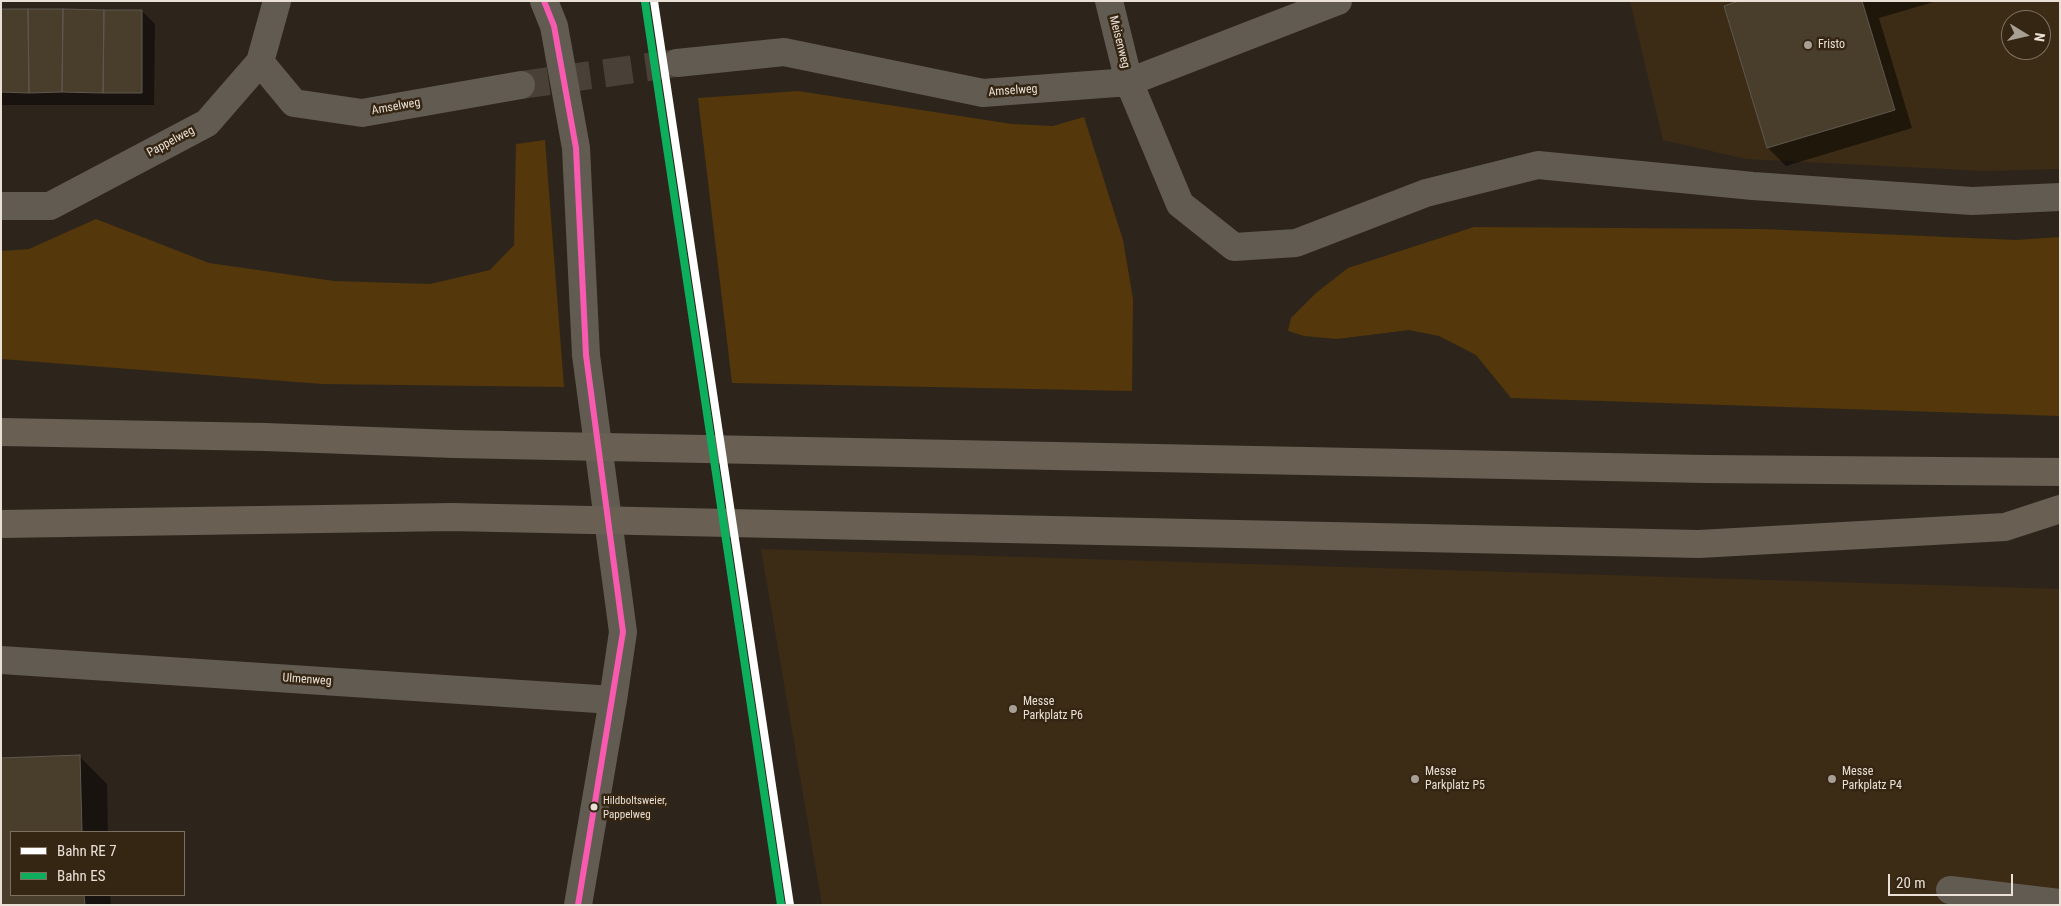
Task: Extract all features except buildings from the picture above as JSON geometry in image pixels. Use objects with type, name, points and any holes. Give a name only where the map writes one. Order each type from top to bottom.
[{"type":"highway","points":[[1,432],[265,437],[454,444],[1706,469],[2060,472]]},
{"type":"highway","points":[[1,524],[452,517],[1698,544],[2005,527],[2060,509]]},
{"type":"street","name":"Pappelweg","points":[[1,206],[50,206],[207,123],[260,62],[277,1]]},
{"type":"street","points":[[544,1],[554,26],[576,148],[586,355],[623,632],[614,700],[578,905]]},
{"type":"street","name":"Meisenweg","points":[[1109,1],[1129,82],[1180,204],[1234,247],[1296,243],[1426,193],[1538,165],[1753,186],[1972,201],[2060,197]]},
{"type":"street","name":"Amselweg","points":[[677,63],[784,52],[983,93],[1129,82],[1338,1]]},
{"type":"street","name":"Amselweg","points":[[260,62],[294,103],[362,113],[521,84]]},
{"type":"street","name":"Ulmenweg","points":[[1,660],[614,700]]},
{"type":"street","points":[[1950,890],[2060,903]]},
{"type":"shaded area","points":[[1630,1],[2060,1],[2060,169],[1984,171],[1746,159],[1663,140]]},
{"type":"shaded area","points":[[798,91],[1012,124],[1053,126],[1084,117],[1123,240],[1133,299],[1132,391],[732,383],[698,98]]},
{"type":"shaded area","points":[[545,140],[564,387],[322,384],[1,359],[1,251],[29,249],[96,219],[209,263],[334,281],[430,284],[490,270],[514,245],[516,144]]},
{"type":"shaded area","points":[[1474,227],[1763,229],[2016,240],[2060,237],[2060,416],[1511,398],[1476,355],[1439,336],[1409,330],[1337,339],[1304,336],[1288,331],[1291,318],[1316,293],[1348,268]]},
{"type":"shaded area","points":[[761,549],[2060,589],[2060,905],[822,905]]},
{"type":"tunnel","points":[[521,85],[677,63]]},
{"type":"transit line","points":[[544,1],[554,26],[576,148],[586,355],[623,632],[578,905]]},
{"type":"transit line","points":[[654,1],[790,905]]},
{"type":"rail line","name":"ES","points":[[645,2],[781,905]]},
{"type":"place","name":"Fristo","points":[[1808,45]]},
{"type":"place","name":"Messe Parkplatz P6","points":[[1013,709]]},
{"type":"place","name":"Messe Parkplatz P5","points":[[1415,779]]},
{"type":"place","name":"Messe Parkplatz P4","points":[[1832,779]]},
{"type":"place","name":"Hildboltsweier, Pappelweg","points":[[594,807]]}]
